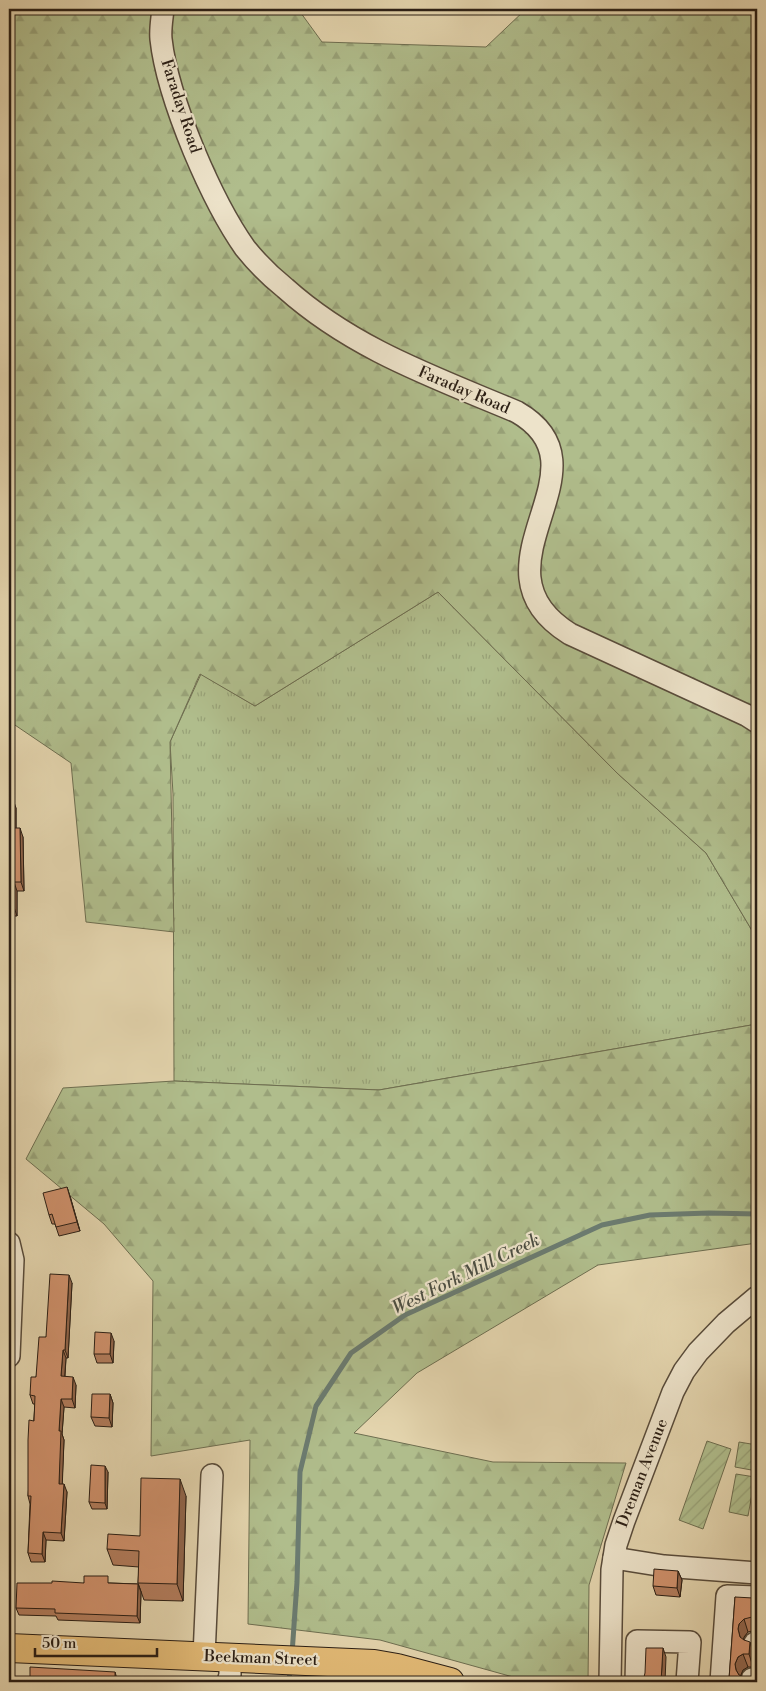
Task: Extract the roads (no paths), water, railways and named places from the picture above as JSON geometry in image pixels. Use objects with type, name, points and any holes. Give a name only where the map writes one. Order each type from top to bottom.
[{"type":"main road","name":"Beekman Street","points":[[9,1648],[221,1665],[258,1658],[374,1664],[402,1676],[450,1682]]},
{"type":"street","name":"Faraday Road","points":[[163,9],[161,37],[174,96],[186,132],[201,167],[233,228],[246,248],[266,272],[295,298],[365,346],[400,363],[517,412],[531,420],[542,432],[549,446],[552,461],[552,477],[529,557],[529,572],[531,588],[537,602],[546,615],[557,626],[570,634],[746,715],[757,722]]},
{"type":"street","points":[[9,1244],[13,1260],[9,1356]]},
{"type":"street","name":"Dreman Avenue","points":[[610,1682],[612,1570],[616,1545],[673,1392],[684,1371],[698,1352],[726,1323],[757,1297]]},
{"type":"street","points":[[212,1475],[221,1665]]},
{"type":"street","points":[[614,1558],[664,1566],[757,1573]]},
{"type":"street","points":[[740,1673],[742,1631],[727,1596],[757,1597]]},
{"type":"street","points":[[611,1640],[690,1642],[687,1682]]},
{"type":"street","points":[[636,1682],[637,1641]]},
{"type":"street","points":[[644,1682],[646,1654],[652,1651],[680,1652],[690,1658]]},
{"type":"waterway","name":"West Fork Mill Creek","points":[[292,1654],[297,1582],[300,1472],[316,1406],[351,1353],[405,1315],[602,1225],[650,1215],[757,1214]]},
{"type":"waterway","name":"West Fork Mill Creek","points":[[289,1682],[290,1669]]}]
